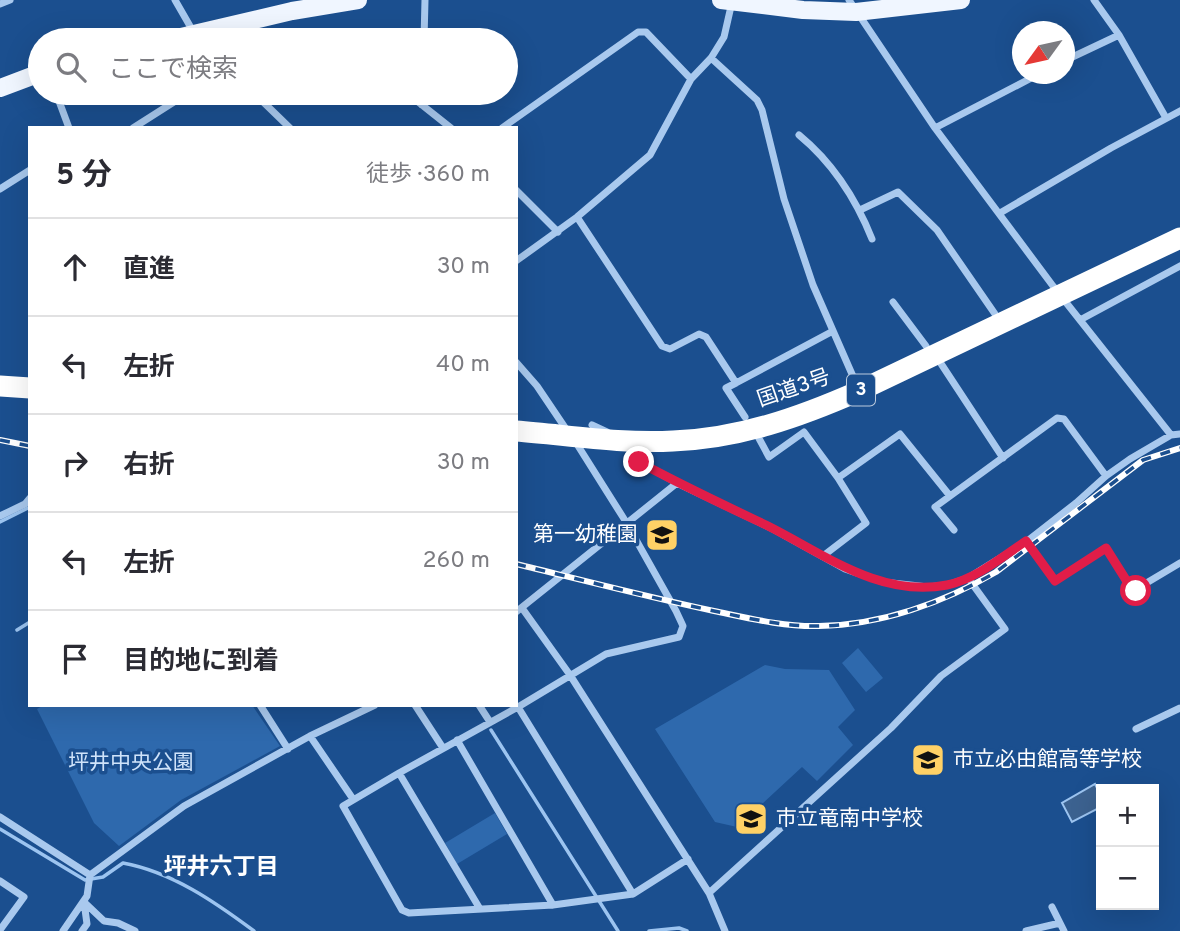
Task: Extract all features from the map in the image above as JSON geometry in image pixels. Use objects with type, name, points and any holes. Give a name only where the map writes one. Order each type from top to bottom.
[{"type":"highway","name":"国道3号","points":[[518,419],[621,439],[672,442],[733,434],[750,423],[931,350],[1180,227]]},
{"type":"highway","name":"国道3号","points":[[518,430],[566,429],[592,425],[649,430],[709,427],[750,423],[816,410],[995,314],[1180,238]]},
{"type":"highway","points":[[0,374],[28,377]]},
{"type":"highway","points":[[0,386],[28,388]]},
{"type":"main road","points":[[228,28],[303,5],[358,0]]},
{"type":"main road","points":[[726,1],[803,10],[961,0]]},
{"type":"main road","points":[[0,88],[28,78]]},
{"type":"street","points":[[0,4],[10,0]]},
{"type":"street","points":[[175,0],[192,28]]},
{"type":"street","points":[[424,28],[425,0]]},
{"type":"street","points":[[1094,0],[1119,35],[1166,118]]},
{"type":"street","points":[[518,260],[577,217],[650,155],[691,79],[711,58],[724,37],[726,1]]},
{"type":"street","points":[[852,6],[935,128],[1056,290],[1171,435]]},
{"type":"street","points":[[505,126],[638,32],[646,32],[691,79]]},
{"type":"street","points":[[1075,56],[1119,35]]},
{"type":"street","points":[[711,58],[757,100],[762,110],[784,199],[813,285],[855,381]]},
{"type":"street","points":[[935,128],[1020,84]]},
{"type":"street","points":[[60,105],[68,126]]},
{"type":"street","points":[[136,126],[169,105]]},
{"type":"street","points":[[267,105],[287,126]]},
{"type":"street","points":[[422,105],[448,126]]},
{"type":"street","points":[[1000,213],[1179,113]]},
{"type":"street","points":[[799,135],[817,150],[835,172],[860,210],[872,239]]},
{"type":"street","points":[[0,189],[28,171]]},
{"type":"street","points":[[518,192],[558,232]]},
{"type":"street","points":[[860,210],[898,192],[937,230],[995,314]]},
{"type":"street","points":[[577,217],[662,346],[670,349],[699,334],[706,337],[736,383]]},
{"type":"street","points":[[1080,320],[1180,266]]},
{"type":"street","points":[[893,302],[931,350],[1003,458]]},
{"type":"street","points":[[823,556],[866,523],[838,478],[804,432],[769,457],[726,388],[833,331]]},
{"type":"street","points":[[518,364],[537,386],[626,522],[676,611],[682,631],[679,637],[671,640],[606,654],[519,707],[344,806],[402,910],[409,913],[553,905],[634,894],[688,859]]},
{"type":"street","points":[[954,530],[935,506],[1057,418],[1064,419],[1106,476]]},
{"type":"street","points":[[592,425],[621,439],[639,462],[771,528],[845,569],[883,582],[928,587],[947,585],[968,578],[1026,541],[1106,476],[1171,435],[1180,434]]},
{"type":"street","points":[[838,478],[900,434],[950,496]]},
{"type":"street","points":[[677,483],[519,610],[570,675],[709,893],[725,931]]},
{"type":"street","points":[[0,516],[28,506]]},
{"type":"street","points":[[1026,541],[1055,581],[1106,548],[1133,591],[1180,563]]},
{"type":"street","points":[[709,893],[891,728],[941,676],[1004,629],[968,578]]},
{"type":"street","points":[[261,707],[288,748]]},
{"type":"street","points":[[82,931],[87,924],[85,899],[90,875],[184,806],[310,736],[371,707]]},
{"type":"street","points":[[416,707],[443,748]]},
{"type":"street","points":[[480,707],[490,722]]},
{"type":"street","points":[[519,707],[634,894]]},
{"type":"street","points":[[1136,729],[1180,708]]},
{"type":"street","points":[[310,736],[353,799]]},
{"type":"street","points":[[457,740],[553,905]]},
{"type":"street","points":[[399,773],[480,909]]},
{"type":"street","points":[[1,819],[90,875]]},
{"type":"street","points":[[0,881],[24,897],[0,930]]},
{"type":"street","points":[[63,931],[85,899]]},
{"type":"street","points":[[85,899],[104,921],[118,923],[135,931]]},
{"type":"street","points":[[1026,931],[1062,927],[1052,907]]},
{"type":"green space","points":[[858,648],[883,678],[866,692],[842,663]]},
{"type":"green space","points":[[765,665],[785,669],[829,670],[855,710],[838,727],[853,745],[817,781],[802,767],[737,827],[715,822],[655,729]]},
{"type":"green space","name":"坪井中央公園","points":[[253,707],[280,746],[181,800],[119,846],[94,823],[37,709]]},
{"type":"green space","points":[[495,813],[507,834],[457,864],[445,843]]},
{"type":"shaded area","points":[[1095,784],[1096,810],[1072,822],[1062,803]]},
{"type":"waterway","points":[[0,522],[28,508]]},
{"type":"waterway","points":[[17,630],[28,623]]},
{"type":"waterway","points":[[491,730],[618,931]]},
{"type":"waterway","points":[[0,829],[85,880],[103,877],[123,863],[159,873],[208,899],[254,931]]},
{"type":"waterway","points":[[649,931],[679,928],[687,931]]},
{"type":"railway","points":[[0,440],[28,446]]},
{"type":"railway","points":[[518,564],[766,622],[819,626],[888,617],[955,593],[996,572],[1143,460],[1180,448]]},
{"type":"place","name":"第一幼稚園","points":[[662,535]]},
{"type":"place","name":"市立必由館高等学校","points":[[928,760]]},
{"type":"place","name":"市立竜南中学校","points":[[751,819]]},
{"type":"district","name":"坪井六丁目","points":[[221,868]]},
{"type":"route","points":[[639,462],[771,528],[845,569],[883,582],[915,587],[947,585],[968,578],[1026,541],[1055,581],[1106,548],[1133,591],[1136,591]]}]
